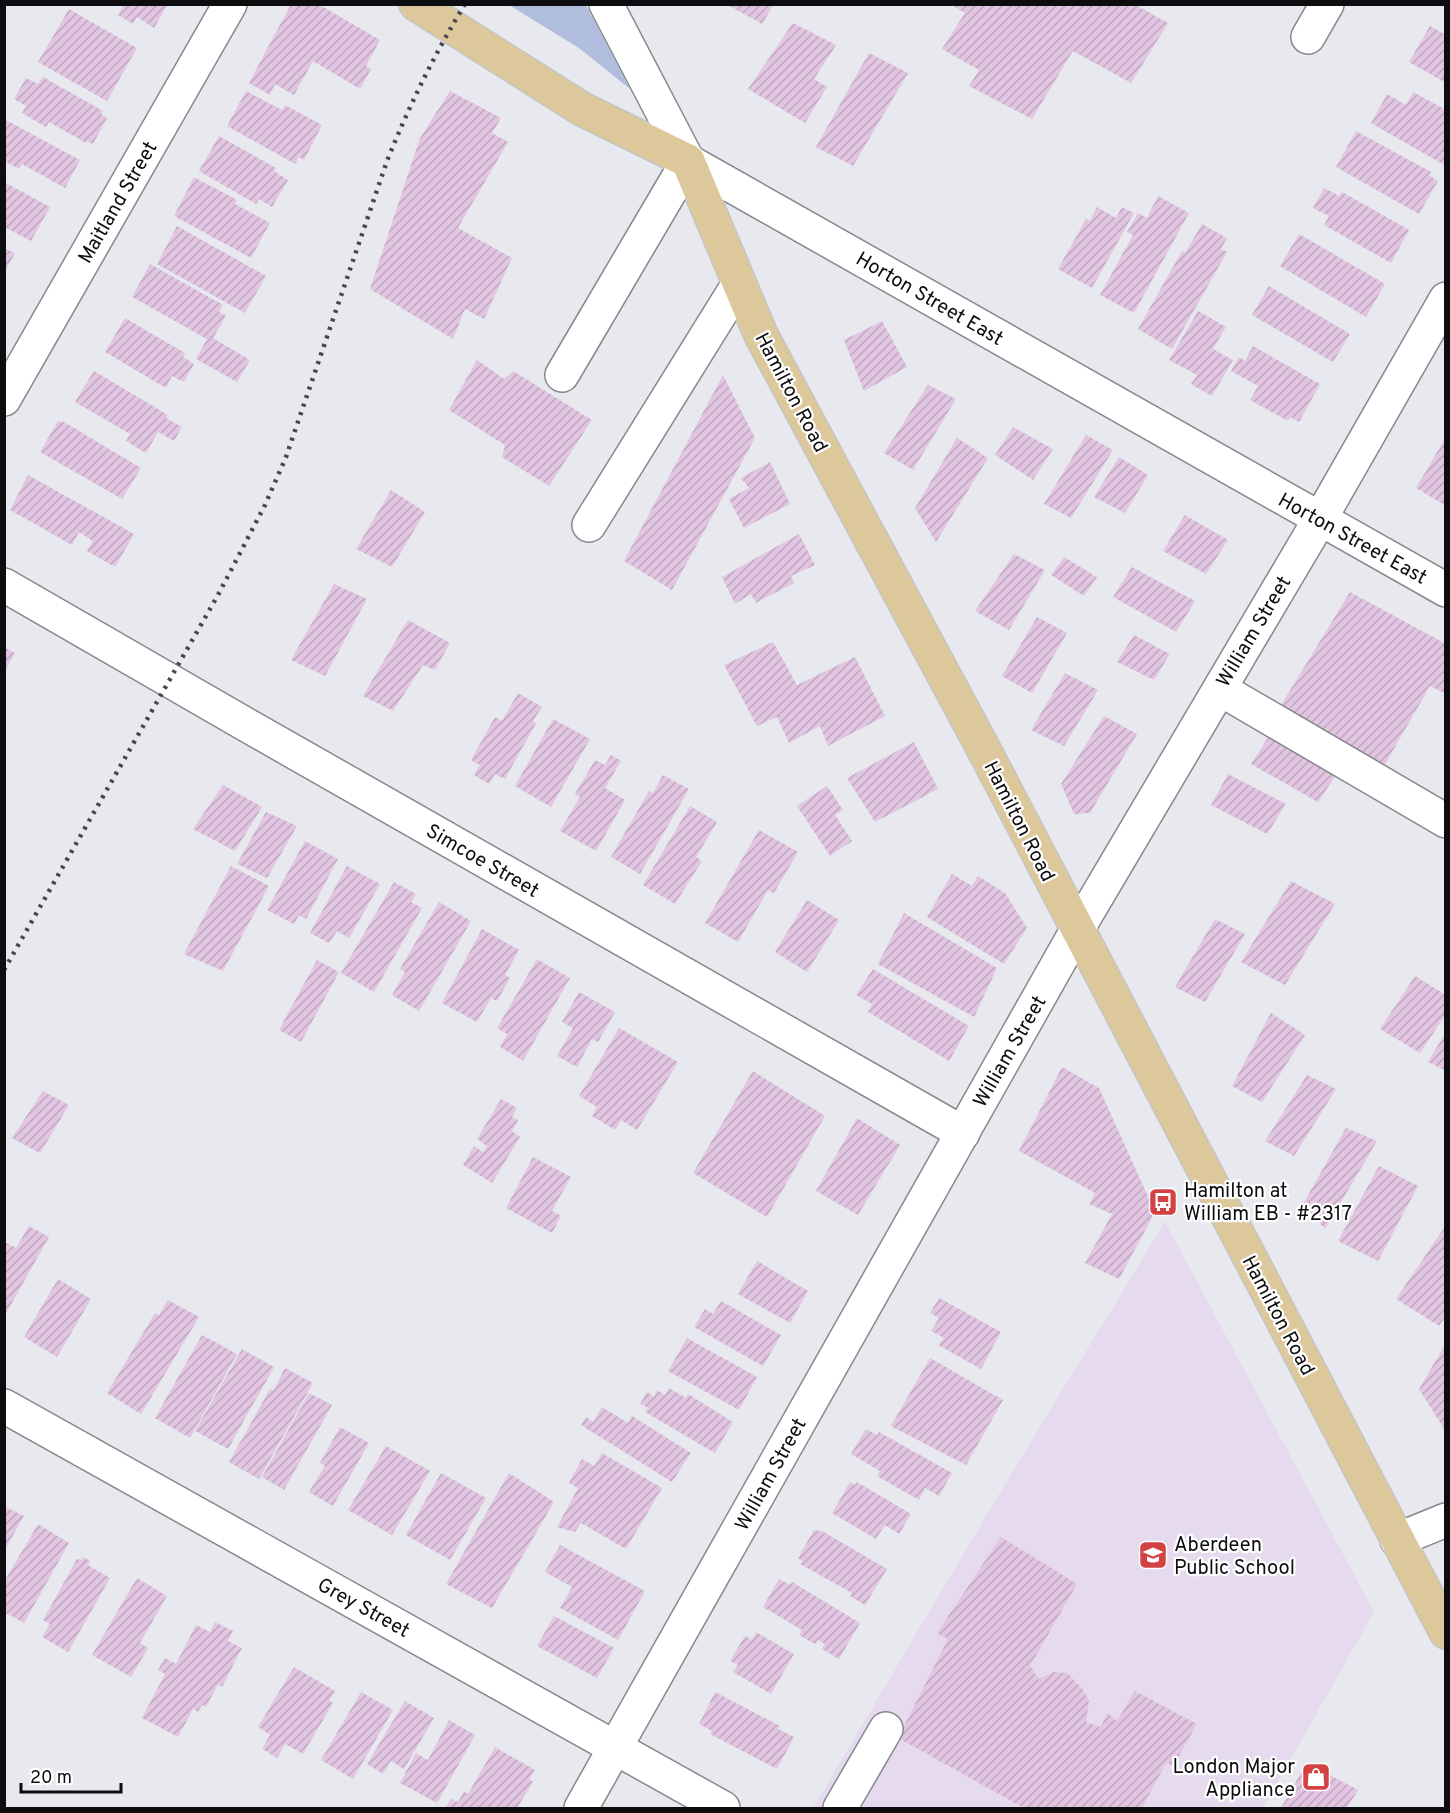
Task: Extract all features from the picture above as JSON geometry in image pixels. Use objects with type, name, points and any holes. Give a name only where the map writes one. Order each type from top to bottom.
[{"type":"main road","name":"Horton Street East","points":[[416,4],[582,109],[688,161]]},
{"type":"main road","name":"Hamilton Road","points":[[688,161],[738,285],[761,335],[872,540],[1446,1632]]},
{"type":"street","name":"Maitland Street","points":[[4,399],[230,4]]},
{"type":"street","name":"Hamilton Road","points":[[606,4],[688,161]]},
{"type":"street","points":[[1308,37],[1327,4]]},
{"type":"street","points":[[562,375],[688,161]]},
{"type":"street","name":"Horton Street East","points":[[688,161],[1446,590]]},
{"type":"street","points":[[589,525],[738,285]]},
{"type":"street","name":"William Street","points":[[581,1809],[1077,930],[1320,519],[1446,299]]},
{"type":"street","name":"Simcoe Street","points":[[4,585],[963,1133]]},
{"type":"street","points":[[1220,689],[1446,821]]},
{"type":"street","name":"Grey Street","points":[[4,1406],[723,1809]]},
{"type":"street","points":[[1397,1540],[1446,1520]]},
{"type":"street","points":[[840,1809],[886,1729]]},
{"type":"shaded area","points":[[509,5],[586,5],[630,89],[579,48]]},
{"type":"shaded area","name":"Aberdeen Public School","points":[[1165,1222],[1374,1612],[1263,1808],[813,1808],[996,1499]]},
{"type":"building","points":[[124,4],[168,4],[154,28],[137,17],[133,24],[118,15]]},
{"type":"building","points":[[291,4],[318,4],[380,40],[366,66],[371,69],[360,89],[313,61],[294,95],[275,84],[270,95],[249,83]]},
{"type":"building","points":[[726,4],[774,4],[762,24]]},
{"type":"building","points":[[950,4],[1134,4],[1168,23],[1131,83],[1073,51],[1032,119],[969,86],[979,70],[942,49],[965,13]]},
{"type":"building","points":[[69,9],[137,48],[107,101],[38,62]]},
{"type":"building","points":[[793,23],[836,45],[814,79],[827,87],[805,123],[748,89]]},
{"type":"building","points":[[1430,26],[1446,35],[1446,83],[1409,62]]},
{"type":"building","points":[[869,53],[908,73],[853,166],[816,147]]},
{"type":"building","points":[[43,77],[103,111],[101,114],[107,118],[93,144],[87,141],[86,143],[49,122],[46,127],[22,113],[26,106],[14,99],[26,78],[38,84]]},
{"type":"building","points":[[246,91],[282,110],[285,105],[322,125],[304,160],[299,157],[295,164],[227,126]]},
{"type":"building","points":[[450,91],[501,118],[492,133],[508,142],[458,228],[512,258],[484,319],[465,309],[453,339],[370,289],[420,138]]},
{"type":"building","points":[[1413,92],[1446,110],[1446,166],[1371,123],[1387,94],[1406,105]]},
{"type":"building","points":[[4,119],[80,160],[65,188],[22,164],[19,169],[4,161]]},
{"type":"building","points":[[1356,131],[1431,172],[1429,175],[1438,181],[1419,214],[1336,167]]},
{"type":"building","points":[[219,136],[276,168],[274,171],[288,180],[272,207],[259,199],[256,204],[199,171]]},
{"type":"building","points":[[194,177],[237,200],[235,204],[270,223],[251,258],[174,216]]},
{"type":"building","points":[[4,182],[50,207],[31,241],[4,227]]},
{"type":"building","points":[[1324,188],[1339,196],[1342,192],[1409,230],[1391,263],[1324,225],[1329,216],[1313,208]]},
{"type":"building","points":[[1158,196],[1189,213],[1134,313],[1100,295],[1133,235],[1127,232],[1138,213],[1147,218]]},
{"type":"building","points":[[1097,207],[1116,218],[1122,207],[1134,213],[1092,288],[1058,269],[1086,219],[1090,221]]},
{"type":"building","points":[[1202,224],[1227,238],[1221,249],[1227,252],[1172,349],[1138,329],[1182,251],[1185,253]]},
{"type":"building","points":[[177,226],[266,276],[245,313],[157,264]]},
{"type":"building","points":[[1299,234],[1385,284],[1366,317],[1280,266]]},
{"type":"building","points":[[4,248],[15,253],[4,273]]},
{"type":"building","points":[[150,264],[223,305],[219,312],[226,316],[213,338],[250,360],[237,382],[196,359],[207,339],[132,297]]},
{"type":"building","points":[[1269,286],[1350,334],[1333,362],[1252,315]]},
{"type":"building","points":[[1198,311],[1226,327],[1213,349],[1233,360],[1212,396],[1191,384],[1197,375],[1169,360]]},
{"type":"building","points":[[125,318],[185,353],[183,357],[194,364],[184,382],[172,376],[166,388],[105,352]]},
{"type":"building","points":[[882,321],[907,367],[864,391],[844,340]]},
{"type":"building","points":[[1253,346],[1320,384],[1299,422],[1290,417],[1288,421],[1250,400],[1258,386],[1231,371],[1239,357],[1245,361]]},
{"type":"building","points":[[477,360],[504,379],[513,371],[592,420],[549,486],[502,457],[505,445],[449,410]]},
{"type":"building","points":[[94,371],[168,415],[166,418],[182,427],[174,441],[158,432],[146,453],[126,441],[130,434],[75,402]]},
{"type":"building","points":[[723,375],[755,438],[672,590],[624,561]]},
{"type":"building","points":[[928,385],[956,399],[913,470],[884,453]]},
{"type":"building","points":[[58,421],[64,422],[141,468],[122,499],[40,452]]},
{"type":"building","points":[[1013,427],[1053,449],[1033,480],[995,455]]},
{"type":"building","points":[[1086,435],[1113,450],[1071,518],[1044,504]]},
{"type":"building","points":[[1446,437],[1446,506],[1416,488]]},
{"type":"building","points":[[957,438],[988,458],[936,542],[915,508]]},
{"type":"building","points":[[1119,457],[1148,475],[1125,513],[1094,497]]},
{"type":"building","points":[[770,462],[790,504],[744,528],[729,499],[749,488],[741,478]]},
{"type":"building","points":[[28,475],[134,534],[115,567],[87,551],[93,541],[79,532],[72,545],[10,510]]},
{"type":"building","points":[[391,490],[425,512],[392,567],[356,549]]},
{"type":"building","points":[[1185,515],[1228,540],[1206,574],[1163,551]]},
{"type":"building","points":[[799,534],[815,565],[791,576],[794,583],[756,603],[751,594],[735,604],[722,577]]},
{"type":"building","points":[[1014,554],[1045,570],[1009,630],[975,611]]},
{"type":"building","points":[[1064,557],[1097,577],[1084,596],[1051,575]]},
{"type":"building","points":[[1132,567],[1195,601],[1176,632],[1113,597]]},
{"type":"building","points":[[334,584],[367,599],[325,676],[291,660]]},
{"type":"building","points":[[1350,592],[1446,644],[1446,694],[1430,686],[1384,766],[1281,705]]},
{"type":"building","points":[[1037,617],[1067,633],[1032,693],[1002,676]]},
{"type":"building","points":[[408,620],[450,643],[435,670],[423,665],[393,711],[363,696]]},
{"type":"building","points":[[1134,635],[1170,654],[1154,680],[1117,662]]},
{"type":"building","points":[[773,642],[797,685],[855,657],[885,716],[828,746],[820,726],[789,743],[777,717],[757,726],[724,665]]},
{"type":"building","points":[[4,647],[15,653],[6,669],[4,668]]},
{"type":"building","points":[[1065,673],[1098,690],[1064,746],[1031,730]]},
{"type":"building","points":[[518,693],[542,707],[533,721],[536,723],[505,779],[495,774],[489,784],[474,775],[480,765],[471,760],[495,717],[502,721]]},
{"type":"building","points":[[1104,716],[1137,734],[1090,813],[1074,814],[1061,784]]},
{"type":"building","points":[[553,719],[590,739],[551,807],[515,786]]},
{"type":"building","points":[[1274,728],[1340,769],[1318,802],[1251,764]]},
{"type":"building","points":[[914,742],[938,789],[875,822],[847,778]]},
{"type":"building","points":[[611,755],[621,761],[605,788],[625,800],[596,851],[560,831],[580,797],[575,794],[595,760],[605,765]]},
{"type":"building","points":[[1228,774],[1286,804],[1267,834],[1211,805]]},
{"type":"building","points":[[663,775],[689,789],[640,874],[611,857],[649,791],[653,793]]},
{"type":"building","points":[[223,785],[262,807],[235,851],[193,829]]},
{"type":"building","points":[[827,786],[843,810],[835,815],[852,841],[830,856],[797,806]]},
{"type":"building","points":[[690,806],[717,822],[696,857],[702,861],[675,904],[643,885]]},
{"type":"building","points":[[266,812],[297,826],[267,878],[237,864]]},
{"type":"building","points":[[759,830],[798,852],[774,893],[768,890],[738,942],[705,923]]},
{"type":"building","points":[[305,841],[338,859],[306,919],[299,915],[294,924],[267,910]]},
{"type":"building","points":[[231,866],[269,886],[223,971],[184,954]]},
{"type":"building","points":[[347,866],[380,884],[349,938],[337,931],[329,943],[310,933]]},
{"type":"building","points":[[952,874],[972,886],[978,876],[1005,893],[1027,928],[1004,964],[927,917]]},
{"type":"building","points":[[1291,881],[1335,904],[1285,985],[1241,962]]},
{"type":"building","points":[[394,882],[416,894],[411,902],[422,908],[374,992],[341,973]]},
{"type":"building","points":[[807,900],[839,920],[807,972],[775,952]]},
{"type":"building","points":[[439,902],[471,921],[419,1011],[392,995],[405,972],[400,969]]},
{"type":"building","points":[[904,913],[997,968],[974,1017],[878,964]]},
{"type":"building","points":[[1215,919],[1245,934],[1205,1002],[1175,987]]},
{"type":"building","points":[[482,929],[519,950],[505,975],[510,978],[497,1001],[491,998],[477,1022],[442,1003]]},
{"type":"building","points":[[537,959],[570,978],[523,1061],[500,1047],[507,1034],[497,1028]]},
{"type":"building","points":[[317,960],[339,972],[301,1042],[279,1030]]},
{"type":"building","points":[[873,969],[969,1026],[949,1061],[868,1012],[872,1004],[856,995]]},
{"type":"building","points":[[1415,976],[1446,995],[1446,1014],[1420,1053],[1380,1029]]},
{"type":"building","points":[[579,992],[615,1012],[598,1042],[592,1039],[577,1067],[557,1056],[573,1028],[562,1022]]},
{"type":"building","points":[[1271,1013],[1305,1035],[1262,1102],[1232,1086]]},
{"type":"building","points":[[619,1028],[678,1062],[637,1130],[621,1120],[615,1130],[592,1116],[597,1107],[579,1096]]},
{"type":"building","points":[[1446,1032],[1446,1071],[1428,1062]]},
{"type":"building","points":[[1062,1067],[1099,1088],[1155,1212],[1119,1279],[1085,1263],[1112,1214],[1089,1204],[1095,1193],[1019,1151]]},
{"type":"building","points":[[753,1071],[825,1116],[767,1217],[693,1173]]},
{"type":"building","points":[[1307,1075],[1336,1089],[1294,1156],[1265,1141]]},
{"type":"building","points":[[43,1091],[69,1105],[40,1153],[12,1138]]},
{"type":"building","points":[[501,1099],[517,1108],[512,1117],[518,1120],[512,1131],[520,1137],[492,1183],[463,1165],[474,1146],[483,1152],[487,1146],[477,1139]]},
{"type":"building","points":[[857,1118],[900,1145],[858,1215],[816,1191]]},
{"type":"building","points":[[1346,1128],[1377,1141],[1325,1229],[1303,1204]]},
{"type":"building","points":[[533,1157],[571,1177],[552,1211],[561,1216],[552,1233],[506,1208]]},
{"type":"building","points":[[1379,1166],[1418,1186],[1378,1261],[1338,1241]]},
{"type":"building","points":[[1446,1225],[1446,1316],[1439,1326],[1396,1299]]},
{"type":"building","points":[[29,1226],[49,1237],[4,1317],[4,1247],[7,1243],[16,1248]]},
{"type":"building","points":[[757,1261],[808,1291],[790,1323],[738,1294]]},
{"type":"building","points":[[58,1279],[91,1299],[57,1357],[24,1337]]},
{"type":"building","points":[[939,1298],[1001,1332],[981,1369],[938,1345],[944,1338],[931,1331],[939,1318],[930,1313]]},
{"type":"building","points":[[168,1300],[199,1317],[141,1414],[107,1393],[155,1313],[159,1315]]},
{"type":"building","points":[[721,1301],[781,1335],[763,1366],[694,1327],[705,1309],[713,1314]]},
{"type":"building","points":[[202,1335],[237,1354],[190,1438],[155,1418]]},
{"type":"building","points":[[687,1338],[757,1377],[739,1410],[668,1371]]},
{"type":"building","points":[[1446,1343],[1446,1432],[1419,1389]]},
{"type":"building","points":[[242,1349],[274,1367],[228,1449],[195,1431]]},
{"type":"building","points":[[930,1358],[1003,1400],[966,1465],[891,1426]]},
{"type":"building","points":[[285,1368],[313,1383],[259,1479],[229,1462],[270,1389],[273,1391]]},
{"type":"building","points":[[669,1388],[686,1398],[688,1394],[733,1422],[715,1453],[645,1412],[648,1408],[640,1404],[647,1392],[654,1397],[657,1390],[665,1395]]},
{"type":"building","points":[[309,1393],[332,1405],[284,1490],[262,1477]]},
{"type":"building","points":[[602,1407],[628,1423],[632,1416],[691,1453],[672,1482],[581,1425],[586,1417],[593,1422]]},
{"type":"building","points":[[340,1427],[369,1443],[333,1506],[309,1492],[325,1466],[320,1463]]},
{"type":"building","points":[[866,1429],[877,1435],[879,1432],[952,1473],[939,1496],[925,1488],[919,1500],[877,1476],[880,1471],[851,1454]]},
{"type":"building","points":[[386,1446],[430,1471],[392,1535],[348,1510]]},
{"type":"building","points":[[602,1453],[662,1488],[626,1549],[581,1523],[575,1532],[557,1527],[578,1488],[569,1483],[582,1459],[594,1466]]},
{"type":"building","points":[[441,1473],[486,1498],[450,1560],[406,1535]]},
{"type":"building","points":[[509,1473],[554,1502],[492,1608],[446,1584]]},
{"type":"building","points":[[850,1482],[855,1485],[857,1482],[911,1514],[899,1534],[885,1525],[876,1539],[832,1513]]},
{"type":"building","points":[[4,1506],[24,1516],[4,1551]]},
{"type":"building","points":[[38,1524],[69,1543],[24,1623],[4,1612],[4,1582]]},
{"type":"building","points":[[814,1530],[822,1531],[887,1569],[865,1605],[850,1596],[852,1593],[800,1564],[802,1561],[798,1558]]},
{"type":"building","points":[[1001,1537],[1077,1584],[1030,1666],[1039,1679],[1053,1672],[1067,1673],[1081,1687],[1089,1700],[1086,1722],[1101,1727],[1107,1713],[1117,1721],[1135,1691],[1197,1724],[1173,1766],[1166,1763],[1142,1808],[1024,1808],[898,1738],[948,1639],[937,1633]]},
{"type":"building","points":[[560,1545],[645,1591],[618,1640],[560,1608],[572,1587],[545,1572]]},
{"type":"building","points":[[83,1557],[90,1561],[88,1565],[110,1578],[68,1652],[42,1637],[50,1624],[43,1620],[77,1559],[81,1560]]},
{"type":"building","points":[[137,1578],[167,1596],[140,1643],[148,1648],[131,1677],[92,1655]]},
{"type":"building","points":[[779,1579],[790,1585],[792,1582],[860,1623],[839,1659],[822,1649],[825,1644],[818,1640],[815,1644],[799,1635],[802,1630],[763,1607]]},
{"type":"building","points":[[554,1616],[614,1648],[597,1678],[537,1646]]},
{"type":"building","points":[[215,1622],[233,1631],[228,1641],[242,1648],[222,1687],[218,1684],[206,1707],[202,1705],[198,1712],[193,1709],[178,1737],[142,1718],[165,1674],[158,1670],[165,1658],[176,1664],[196,1625],[210,1632]]},
{"type":"building","points":[[756,1632],[794,1654],[771,1694],[733,1672],[738,1665],[730,1661],[745,1636],[752,1640]]},
{"type":"building","points":[[294,1667],[335,1691],[329,1701],[333,1703],[303,1754],[285,1744],[277,1758],[262,1749],[270,1735],[258,1727]]},
{"type":"building","points":[[361,1692],[393,1710],[353,1779],[321,1760]]},
{"type":"building","points":[[715,1692],[780,1726],[778,1729],[794,1737],[777,1769],[710,1734],[712,1731],[699,1724]]},
{"type":"building","points":[[405,1701],[434,1718],[404,1769],[391,1761],[383,1774],[367,1764]]},
{"type":"building","points":[[449,1720],[475,1735],[437,1803],[400,1783],[416,1753],[428,1760]]},
{"type":"building","points":[[495,1747],[535,1770],[529,1779],[533,1782],[517,1808],[445,1808],[451,1799],[458,1802],[464,1791],[468,1794]]},
{"type":"building","name":"London Major Appliance","points":[[1307,1763],[1358,1790],[1347,1808],[1281,1808]]},
{"type":"railway","points":[[4,970],[218,595],[265,505],[286,457],[387,161],[423,81],[465,4]]},
{"type":"place","name":"Hamilton at William EB - #2317","points":[[1163,1202]]},
{"type":"place","name":"Aberdeen Public School","points":[[1153,1555]]},
{"type":"place","name":"London Major Appliance","points":[[1316,1777]]}]
